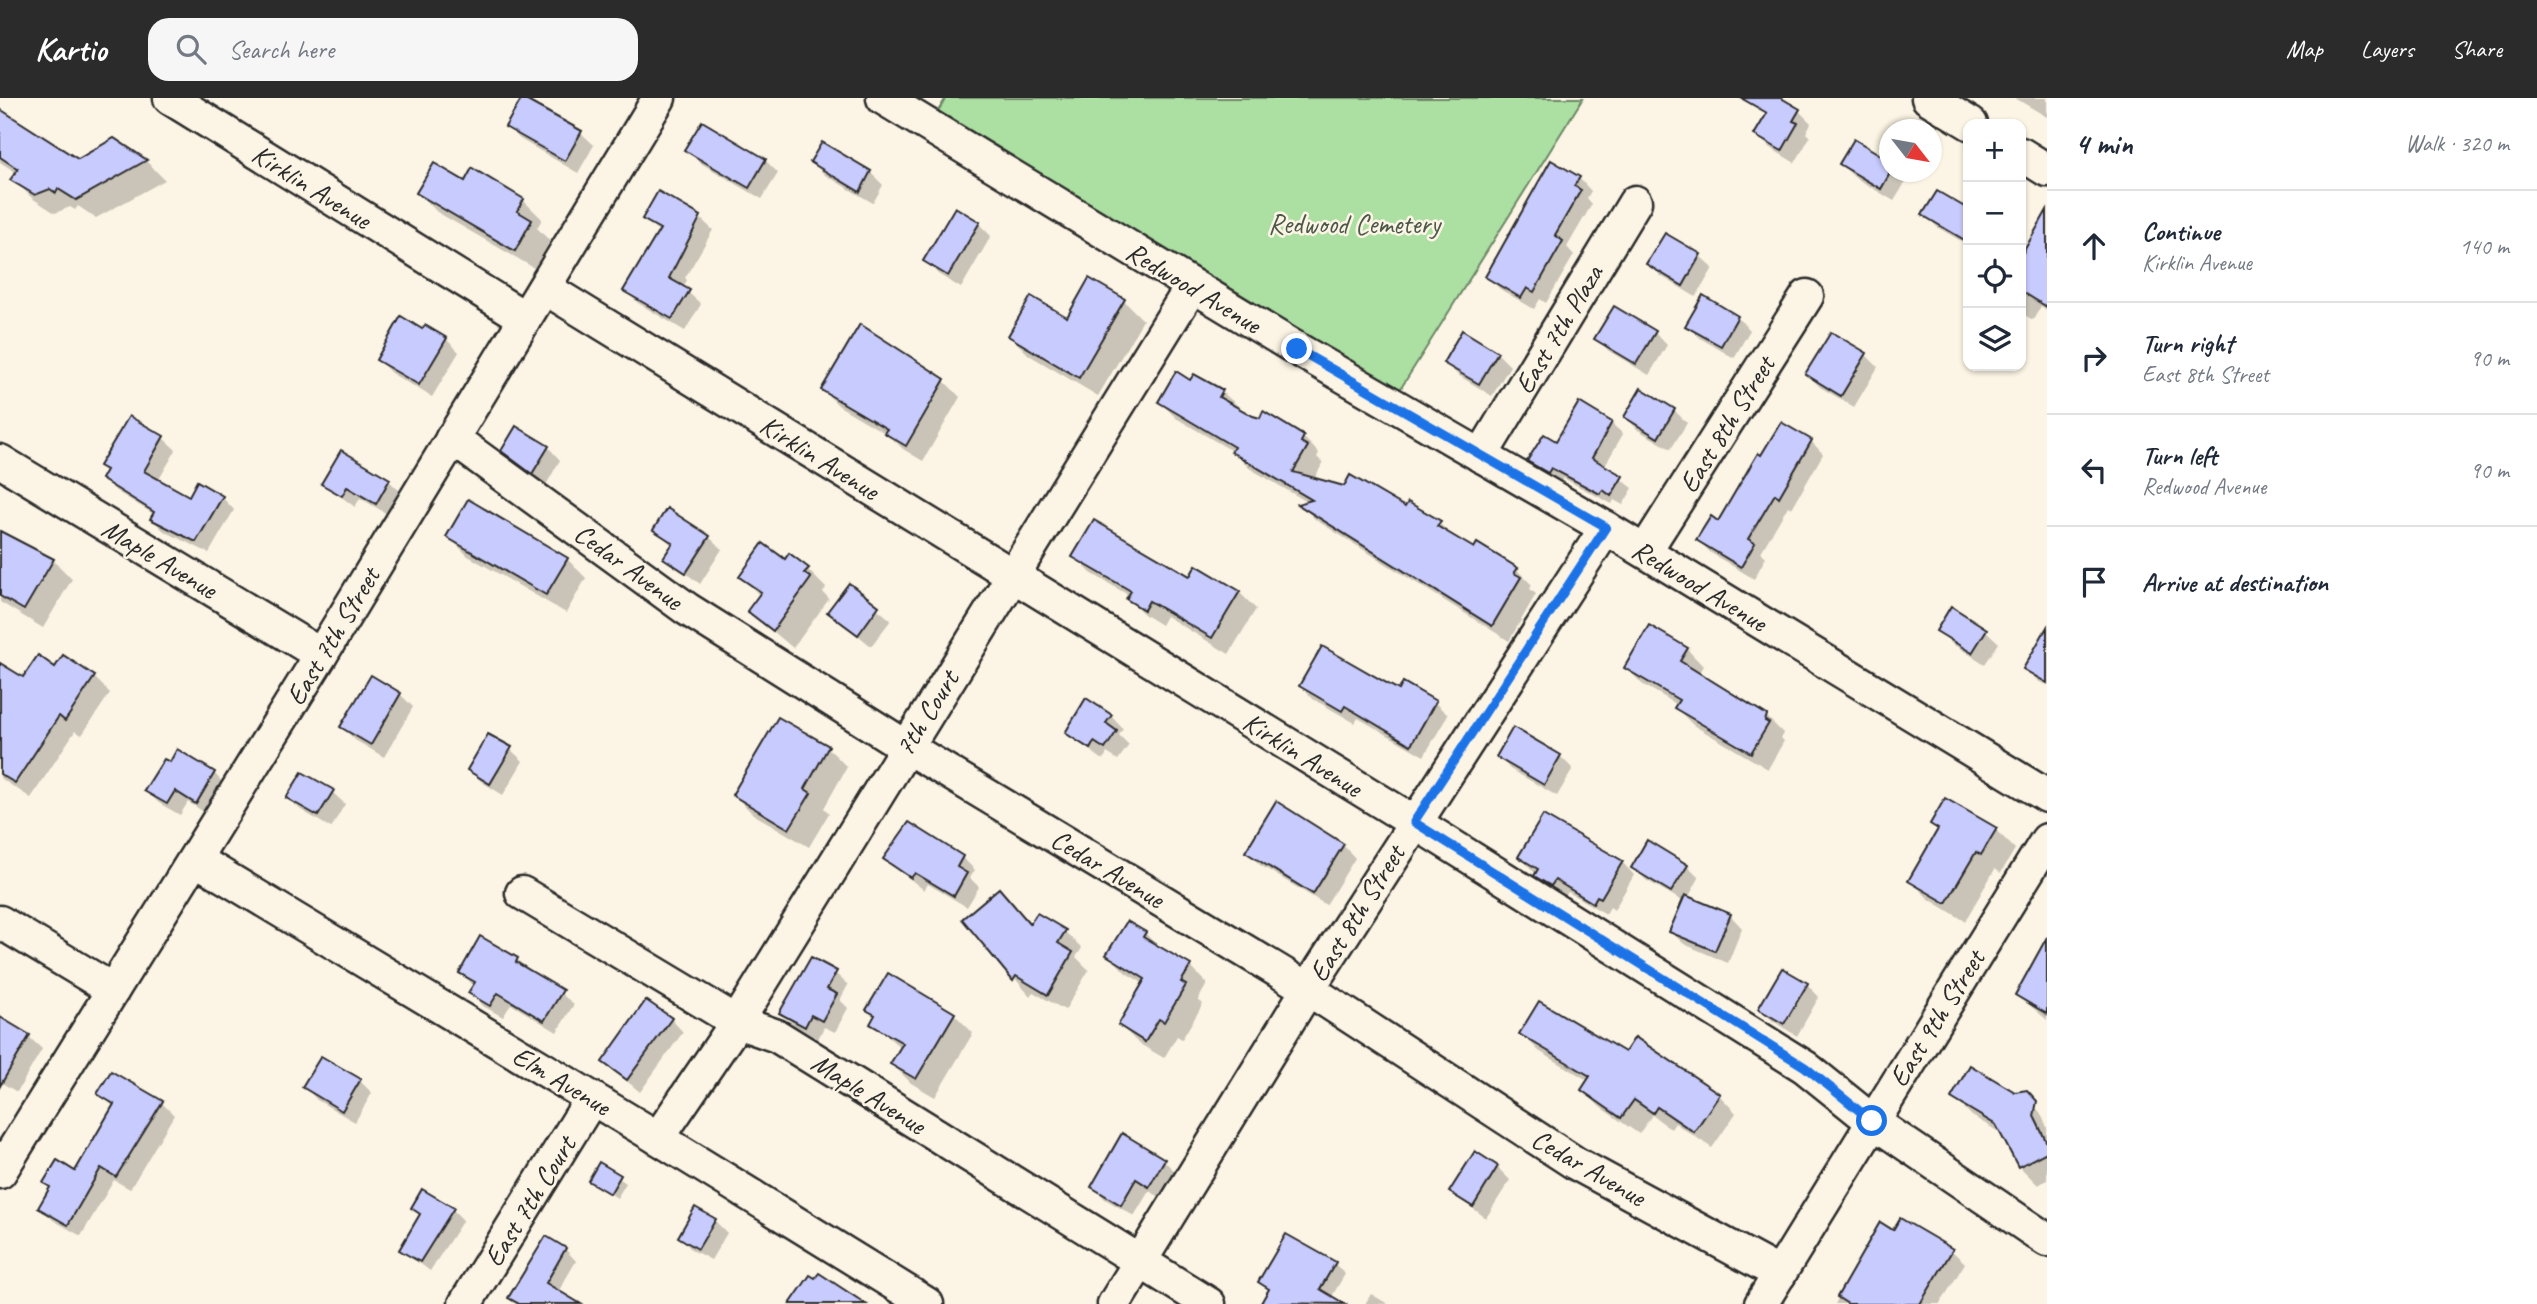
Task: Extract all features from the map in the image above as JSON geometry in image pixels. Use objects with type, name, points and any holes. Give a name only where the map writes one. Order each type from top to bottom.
[{"type":"street","name":"Kirklin Avenue","points":[[170,98],[525,318]]},
{"type":"street","name":"East 7th Street","points":[[0,1172],[321,655],[659,98]]},
{"type":"street","name":"Redwood Avenue","points":[[883,98],[1192,286],[1606,527],[2047,796]]},
{"type":"street","points":[[1928,98],[1963,119]]},
{"type":"street","points":[[2026,157],[2047,170]]},
{"type":"street","name":"East 7th Plaza","points":[[1481,456],[1635,202]]},
{"type":"street","name":"7th Court","points":[[658,1138],[737,1022],[905,746],[1192,286]]},
{"type":"street","name":"Kirklin Avenue","points":[[545,288],[1414,822],[1805,1067],[1872,1121],[2047,1240]]},
{"type":"street","name":"East 8th Street","points":[[1645,551],[1807,296]]},
{"type":"street","name":"Cedar Avenue","points":[[452,438],[687,609],[905,746],[1308,989],[1575,1163],[1780,1274]]},
{"type":"street","name":"Maple Avenue","points":[[0,461],[321,655]]},
{"type":"street","name":"East 8th Street","points":[[1114,1304],[1308,989],[1606,527]]},
{"type":"street","name":"East 9th Street","points":[[1761,1304],[2047,840]]},
{"type":"street","name":"Elm Avenue","points":[[195,859],[658,1138],[927,1304]]},
{"type":"street","name":"Maple Avenue","points":[[522,893],[737,1022],[777,1036],[1209,1304]]},
{"type":"street","points":[[0,922],[113,990]]},
{"type":"street","name":"East 7th Court","points":[[465,1304],[592,1098]]},
{"type":"green space","name":"Redwood Cemetery","points":[[946,98],[1583,98],[1396,396],[935,116]]},
{"type":"building","points":[[522,98],[582,131],[565,161],[505,127]]},
{"type":"building","points":[[1741,98],[1781,98],[1800,109],[1793,121],[1798,123],[1782,151],[1754,135],[1767,113]]},
{"type":"building","points":[[0,109],[78,159],[114,138],[147,160],[76,200],[58,189],[56,193],[50,189],[35,195],[10,180],[18,169],[0,157]]},
{"type":"building","points":[[702,121],[766,159],[749,188],[684,150]]},
{"type":"building","points":[[1854,139],[1879,154],[1879,182],[1885,182],[1881,189],[1839,164]]},
{"type":"building","points":[[822,142],[871,171],[860,192],[810,162]]},
{"type":"building","points":[[1551,160],[1580,177],[1574,186],[1581,190],[1555,235],[1563,241],[1534,292],[1527,288],[1521,298],[1485,277]]},
{"type":"building","points":[[434,163],[465,181],[472,168],[524,199],[517,211],[532,220],[515,251],[416,193]]},
{"type":"building","points":[[658,191],[701,216],[669,278],[690,290],[672,319],[623,291],[660,229],[642,219]]},
{"type":"building","points":[[1937,191],[1963,206],[1963,239],[1922,215]]},
{"type":"building","points":[[955,207],[980,222],[948,276],[923,261]]},
{"type":"building","points":[[2047,210],[2047,307],[2026,294],[2026,247]]},
{"type":"building","points":[[1665,233],[1701,254],[1683,286],[1646,264]]},
{"type":"building","points":[[1089,278],[1125,299],[1079,378],[1008,336],[1031,296],[1067,317]]},
{"type":"building","points":[[1703,295],[1738,316],[1721,346],[1685,326]]},
{"type":"building","points":[[1614,306],[1656,331],[1636,364],[1594,339]]},
{"type":"building","points":[[401,316],[422,329],[425,325],[447,338],[419,385],[376,360]]},
{"type":"building","points":[[860,324],[945,379],[906,446],[884,433],[887,429],[821,390]]},
{"type":"building","points":[[1462,330],[1498,352],[1479,384],[1443,363]]},
{"type":"building","points":[[1831,332],[1867,353],[1841,396],[1805,374]]},
{"type":"building","points":[[1176,371],[1190,380],[1194,374],[1223,390],[1219,397],[1253,416],[1260,418],[1263,411],[1304,436],[1301,442],[1308,446],[1293,472],[1344,486],[1350,475],[1405,507],[1408,502],[1441,521],[1437,526],[1474,548],[1477,543],[1518,568],[1514,573],[1521,577],[1492,626],[1297,504],[1312,500],[1231,452],[1234,447],[1158,402]]},
{"type":"building","points":[[1641,388],[1675,409],[1658,438],[1624,417]]},
{"type":"building","points":[[1579,402],[1612,422],[1592,458],[1623,476],[1611,496],[1603,490],[1600,494],[1551,468],[1548,473],[1527,461],[1544,434],[1556,441]]},
{"type":"building","points":[[129,416],[164,436],[144,471],[189,496],[197,481],[223,496],[196,542],[150,519],[154,512],[101,479],[106,470],[99,466]]},
{"type":"building","points":[[1781,422],[1812,440],[1779,497],[1775,494],[1748,539],[1755,543],[1741,567],[1696,540],[1711,516],[1718,521],[1758,453],[1761,455]]},
{"type":"building","points":[[516,426],[549,446],[532,474],[501,451]]},
{"type":"building","points":[[341,450],[390,479],[376,504],[347,487],[342,496],[321,484]]},
{"type":"building","points":[[468,499],[568,558],[546,595],[446,537]]},
{"type":"building","points":[[667,508],[710,536],[686,573],[663,558],[673,543],[653,530]]},
{"type":"building","points":[[1094,520],[1190,576],[1196,565],[1240,591],[1212,638],[1149,601],[1144,610],[1126,599],[1131,591],[1072,557]]},
{"type":"building","points":[[0,531],[54,559],[24,610],[0,596]]},
{"type":"building","points":[[763,543],[785,559],[789,553],[809,568],[804,573],[811,578],[773,631],[747,611],[761,592],[739,577]]},
{"type":"building","points":[[849,583],[879,606],[858,635],[827,612]]},
{"type":"building","points":[[1951,606],[1987,629],[1972,653],[1936,631]]},
{"type":"building","points":[[1649,625],[1688,648],[1680,661],[1767,715],[1765,721],[1769,723],[1751,753],[1674,708],[1679,700],[1624,668]]},
{"type":"building","points":[[2047,627],[2047,683],[2023,669]]},
{"type":"building","points":[[1322,646],[1399,690],[1403,682],[1436,701],[1411,745],[1345,706],[1342,711],[1299,686]]},
{"type":"building","points":[[38,655],[55,667],[63,655],[95,676],[65,721],[59,716],[15,783],[0,774],[0,663],[23,677]]},
{"type":"building","points":[[371,675],[401,693],[371,745],[340,727]]},
{"type":"building","points":[[1086,698],[1112,715],[1106,723],[1117,731],[1105,749],[1094,742],[1090,749],[1065,733]]},
{"type":"building","points":[[778,717],[829,746],[805,789],[811,793],[789,829],[732,795]]},
{"type":"building","points":[[1513,727],[1561,755],[1544,785],[1496,757]]},
{"type":"building","points":[[488,734],[512,747],[490,784],[467,770]]},
{"type":"building","points":[[177,749],[215,772],[196,804],[175,791],[167,804],[144,791],[164,759],[170,762]]},
{"type":"building","points":[[302,772],[334,790],[318,816],[286,798]]},
{"type":"building","points":[[1945,798],[1997,828],[1981,855],[1976,852],[1946,903],[1908,881],[1938,829],[1930,824]]},
{"type":"building","points":[[1276,801],[1344,844],[1313,894],[1245,852]]},
{"type":"building","points":[[1543,815],[1623,861],[1601,898],[1597,896],[1593,903],[1555,880],[1551,886],[1534,876],[1538,869],[1518,857]]},
{"type":"building","points":[[909,822],[963,856],[957,867],[967,873],[954,896],[915,873],[911,878],[883,859]]},
{"type":"building","points":[[1647,840],[1688,865],[1671,892],[1631,868]]},
{"type":"building","points":[[999,888],[1030,924],[1037,913],[1066,930],[1058,943],[1073,952],[1048,995],[1016,976],[1013,981],[962,919]]},
{"type":"building","points":[[1685,895],[1731,914],[1715,951],[1669,932]]},
{"type":"building","points":[[1127,921],[1146,932],[1143,937],[1191,965],[1181,982],[1186,985],[1164,1022],[1159,1019],[1145,1042],[1118,1025],[1145,979],[1106,955]]},
{"type":"building","points":[[480,936],[518,958],[516,962],[563,990],[544,1021],[498,993],[490,1006],[468,993],[475,982],[459,973]]},
{"type":"building","points":[[2047,937],[2047,1014],[2015,995]]},
{"type":"building","points":[[811,957],[837,971],[827,989],[837,994],[822,1021],[811,1015],[805,1027],[779,1013]]},
{"type":"building","points":[[1782,968],[1808,983],[1784,1024],[1758,1009]]},
{"type":"building","points":[[888,973],[955,1013],[916,1079],[890,1064],[903,1043],[870,1024],[875,1015],[866,1010]]},
{"type":"building","points":[[646,1000],[672,1018],[627,1080],[602,1062]]},
{"type":"building","points":[[1539,1001],[1625,1052],[1635,1037],[1720,1094],[1694,1132],[1657,1107],[1653,1113],[1634,1100],[1621,1118],[1581,1090],[1590,1076],[1519,1034]]},
{"type":"building","points":[[0,1017],[30,1035],[0,1086]]},
{"type":"building","points":[[321,1056],[361,1079],[342,1111],[302,1087]]},
{"type":"building","points":[[1970,1065],[2015,1092],[2027,1090],[2037,1101],[2034,1116],[2047,1143],[2047,1152],[2018,1167],[1996,1125],[1951,1098]]},
{"type":"building","points":[[111,1071],[163,1101],[116,1177],[101,1168],[68,1225],[38,1208],[50,1187],[43,1183],[57,1160],[75,1171],[114,1104],[97,1094]]},
{"type":"building","points":[[1122,1133],[1165,1159],[1149,1187],[1136,1179],[1121,1205],[1091,1187]]},
{"type":"building","points":[[1475,1151],[1498,1166],[1473,1207],[1449,1192]]},
{"type":"building","points":[[599,1162],[621,1175],[610,1194],[588,1181]]},
{"type":"building","points":[[422,1189],[454,1208],[420,1262],[399,1250],[420,1214],[411,1208]]},
{"type":"building","points":[[695,1207],[716,1219],[698,1249],[678,1237]]},
{"type":"building","points":[[1900,1218],[1953,1249],[1920,1304],[1848,1304],[1837,1297],[1880,1222],[1893,1230]]},
{"type":"building","points":[[1286,1234],[1336,1262],[1320,1289],[1345,1304],[1261,1303],[1269,1289],[1258,1282]]},
{"type":"building","points":[[546,1236],[566,1248],[546,1283],[581,1304],[519,1304],[508,1298]]},
{"type":"building","points":[[819,1273],[866,1304],[790,1304],[810,1275],[815,1278]]},
{"type":"route","points":[[1297,349],[1606,527],[1414,822],[1805,1067],[1872,1121]]}]
